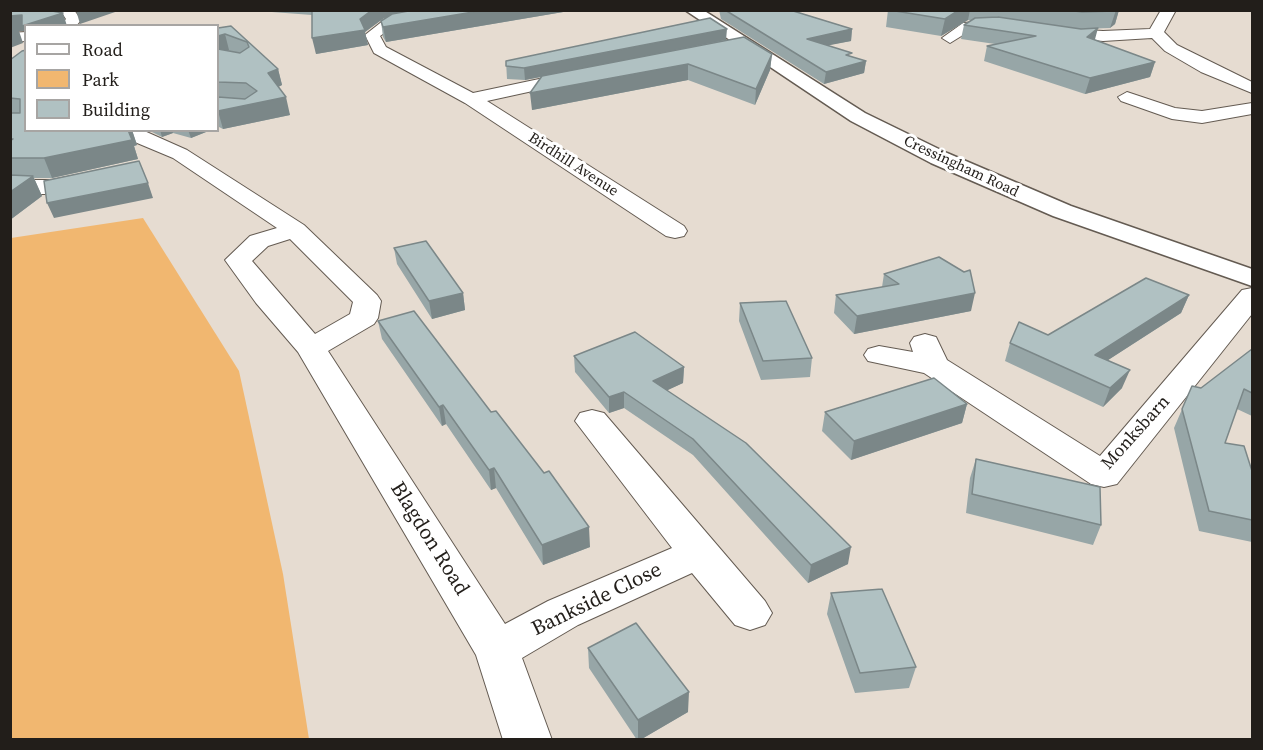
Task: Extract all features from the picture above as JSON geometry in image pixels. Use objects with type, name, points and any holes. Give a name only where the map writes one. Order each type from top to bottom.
[{"type":"street","points":[[67,10],[74,20],[69,24]]},
{"type":"street","name":"Birdhill Avenue","points":[[467,10],[389,23],[372,35],[380,50],[471,99],[675,231]]},
{"type":"street","name":"Cressingham Road","points":[[692,10],[732,46],[876,127],[997,185],[1062,211],[1252,278]]},
{"type":"street","points":[[1156,33],[1163,16],[1169,10]]},
{"type":"street","points":[[950,38],[968,26],[1017,26]]},
{"type":"street","points":[[1037,29],[1077,36],[1156,33],[1171,48],[1207,68],[1252,88]]},
{"type":"street","points":[[471,99],[598,72]]},
{"type":"street","points":[[1127,97],[1172,113],[1202,117],[1252,109]]},
{"type":"street","points":[[132,132],[180,154],[273,213],[295,230],[367,301],[364,318],[311,348]]},
{"type":"street","points":[[10,187],[52,187],[109,176]]},
{"type":"street","name":"Blagdon Road","points":[[295,230],[259,241],[238,260],[266,297],[311,348],[497,650],[528,740]]},
{"type":"street","name":"Monksbarn","points":[[879,355],[929,354],[1104,475],[1252,296]]},
{"type":"street","points":[[592,421],[698,553],[750,613]]},
{"type":"street","name":"Bankside Close","points":[[497,650],[563,613],[698,553]]},
{"type":"green space","points":[[143,218],[239,371],[283,574],[309,739],[11,739],[11,238]]},
{"type":"building","points":[[10,10],[53,10],[63,13],[22,26],[22,15],[10,16]]},
{"type":"building","points":[[312,10],[372,10],[360,19],[365,30],[312,38]]},
{"type":"building","points":[[414,10],[485,10],[383,27],[381,21],[392,14]]},
{"type":"building","points":[[725,10],[790,10],[852,29],[807,39],[852,53],[846,55],[866,61],[826,72]]},
{"type":"building","points":[[889,10],[959,10],[945,19]]},
{"type":"building","points":[[1067,10],[1116,10],[1082,12]]},
{"type":"building","points":[[998,17],[1081,29],[1098,28],[1087,37],[1155,62],[1090,78],[987,46],[1036,36],[964,25],[975,18]]},
{"type":"building","points":[[710,18],[727,29],[524,68],[506,66],[506,61]]},
{"type":"building","points":[[231,26],[278,69],[268,73],[286,97],[219,111],[219,97],[245,99],[257,91],[246,83],[219,82],[219,49],[240,53],[249,47],[247,42],[225,34],[219,36],[219,28]]},
{"type":"building","points":[[744,37],[772,54],[756,89],[688,64],[530,93],[542,76]]},
{"type":"building","points":[[24,50],[24,132],[129,132],[132,140],[44,158],[10,158],[10,141],[13,139],[10,139],[10,113],[20,113],[20,99],[10,98],[10,60]]},
{"type":"building","points":[[139,161],[148,183],[47,203],[44,181]]},
{"type":"building","points":[[10,175],[33,176],[10,192]]},
{"type":"building","points":[[426,241],[463,293],[429,301],[394,248]]},
{"type":"building","points":[[939,257],[964,272],[970,270],[975,293],[857,316],[836,295],[899,284],[884,274]]},
{"type":"building","points":[[1146,278],[1189,295],[1095,355],[1130,370],[1110,388],[1010,343],[1019,322],[1048,335]]},
{"type":"building","points":[[786,301],[812,358],[763,361],[740,303]]},
{"type":"building","points":[[414,311],[491,412],[496,411],[544,473],[549,471],[589,527],[542,545],[494,468],[489,470],[443,405],[439,407],[378,321]]},
{"type":"building","points":[[635,332],[684,367],[653,381],[746,443],[851,547],[811,565],[693,439],[624,392],[609,397],[574,356]]},
{"type":"building","points":[[1252,349],[1252,393],[1244,389],[1225,443],[1244,446],[1252,471],[1252,520],[1209,511],[1182,409],[1192,386],[1201,388]]},
{"type":"building","points":[[934,378],[967,404],[854,441],[825,412]]},
{"type":"building","points":[[976,459],[1100,487],[1101,525],[972,494]]},
{"type":"building","points":[[882,589],[916,667],[860,673],[831,593]]},
{"type":"building","points":[[636,623],[689,692],[638,720],[588,648]]}]
